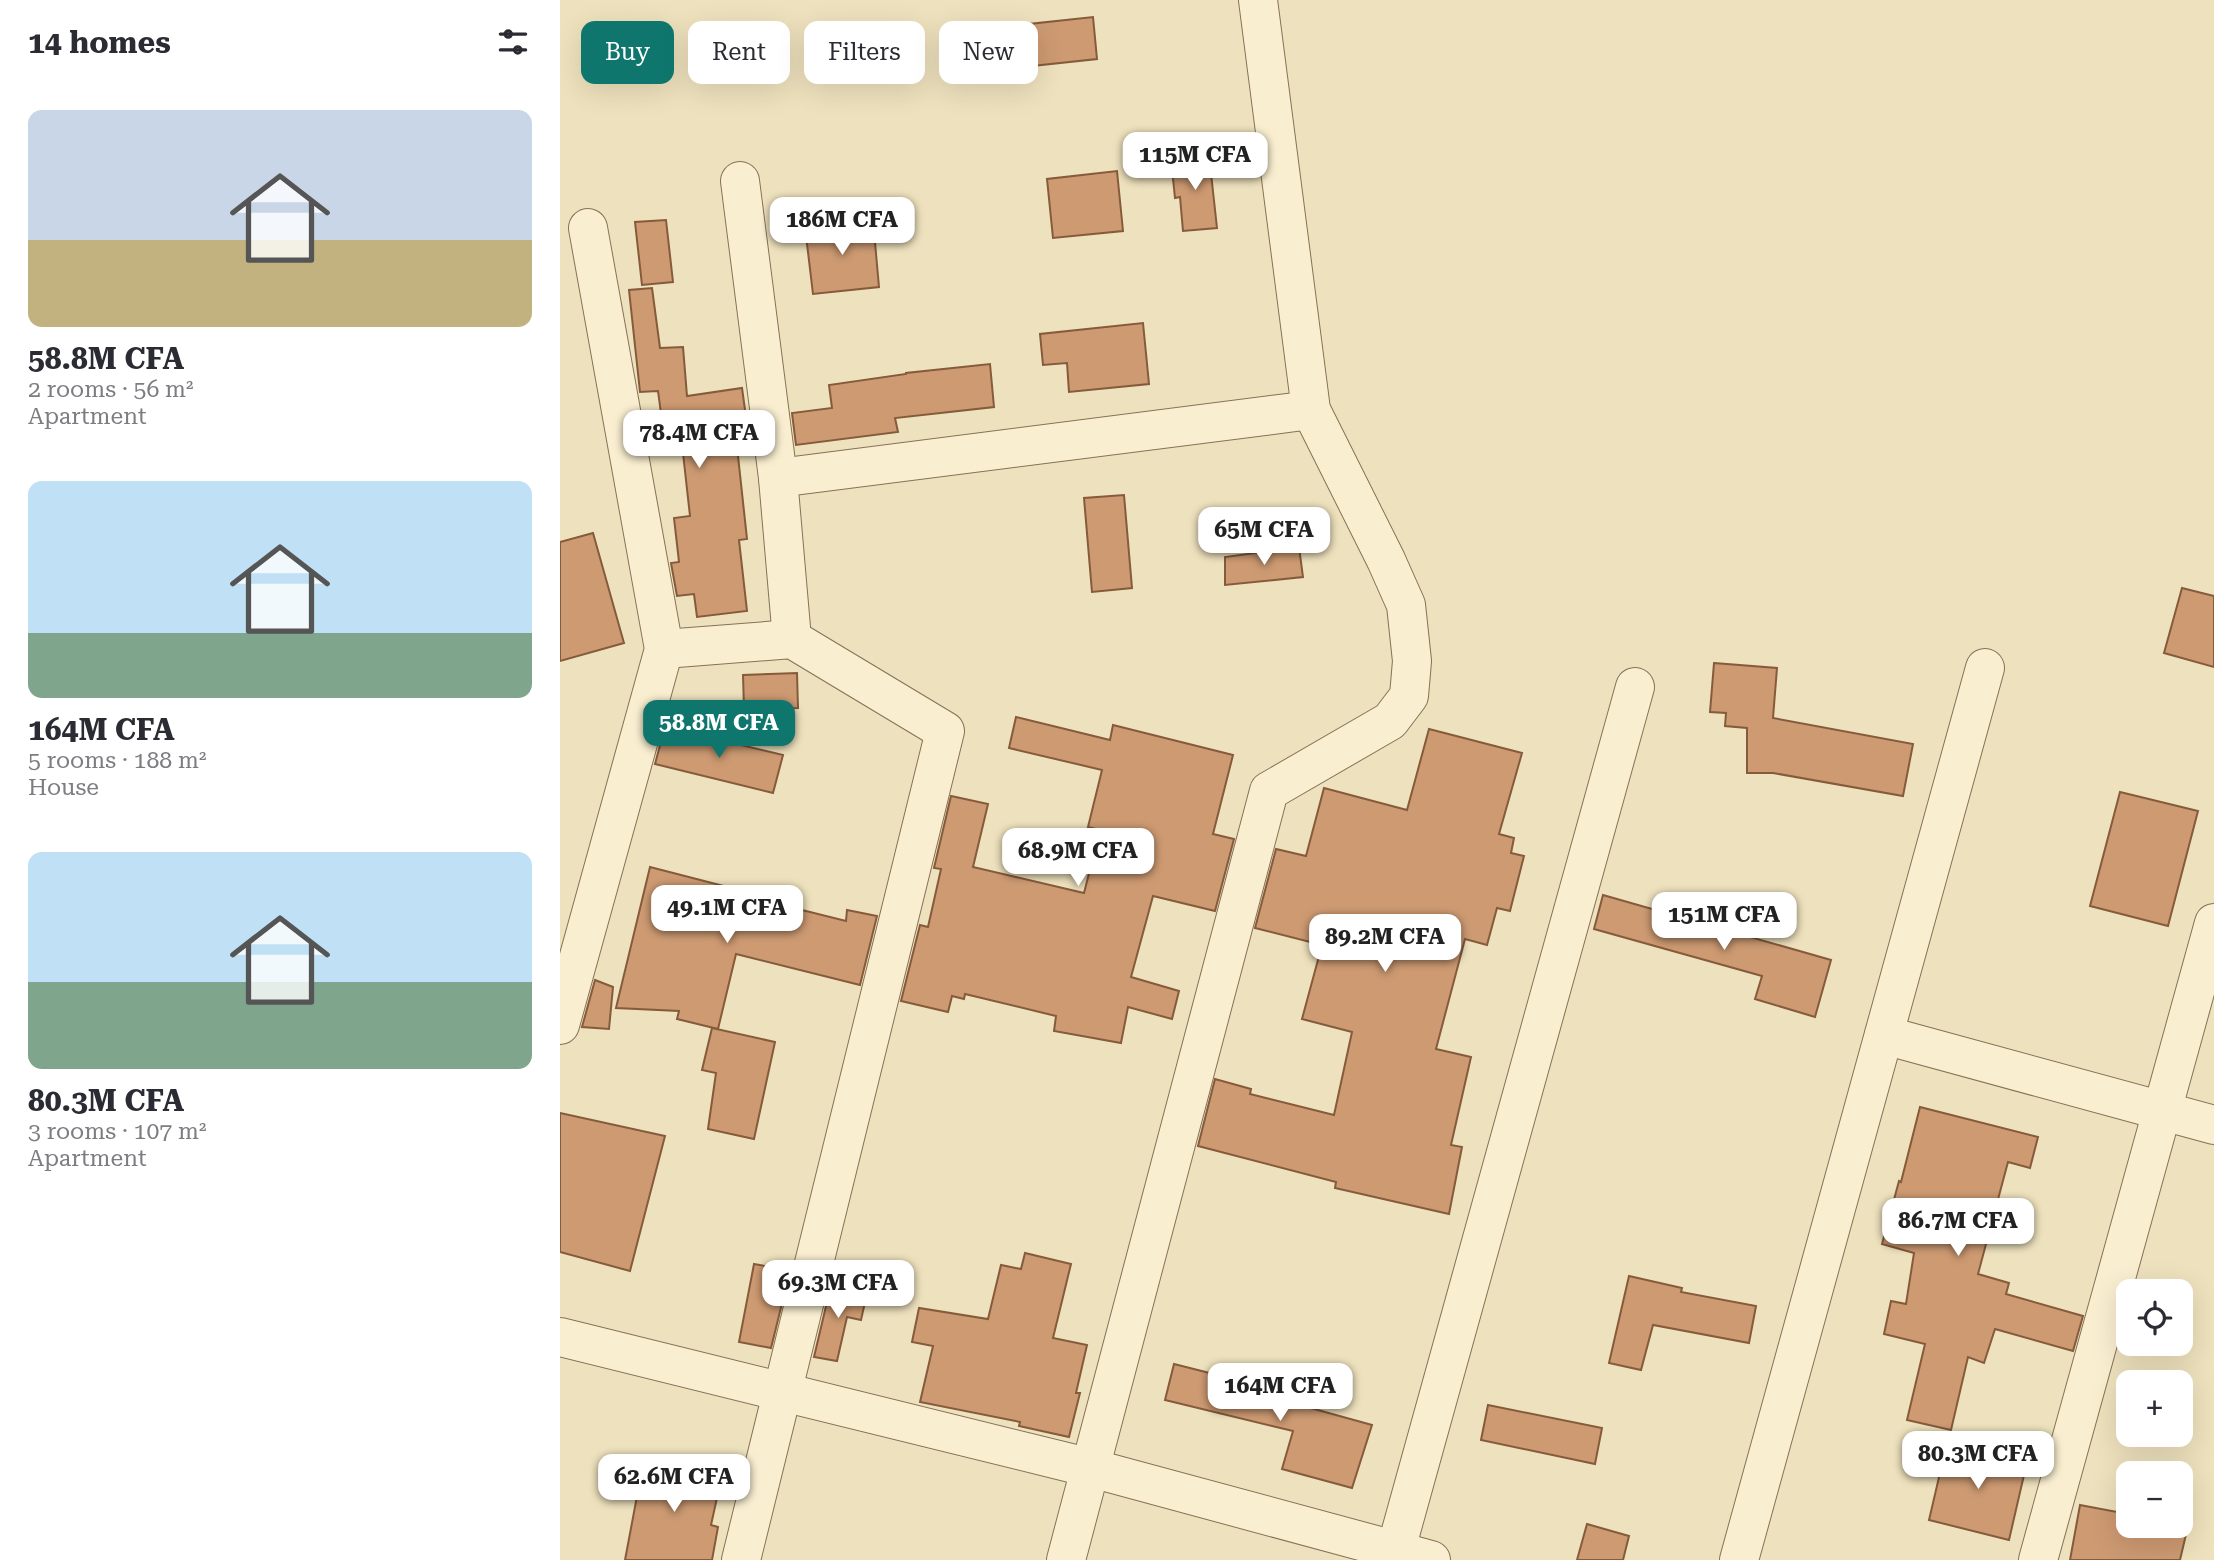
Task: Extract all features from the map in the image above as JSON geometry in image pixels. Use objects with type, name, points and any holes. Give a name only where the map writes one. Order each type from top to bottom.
[{"type":"street","points":[[1066,1560],[1269,791],[1390,721],[1409,696],[1412,661],[1406,605],[1311,410],[1258,0]]},
{"type":"street","points":[[740,181],[778,478],[792,639]]},
{"type":"street","points":[[560,1025],[664,649],[587,228]]},
{"type":"street","points":[[778,478],[1311,410]]},
{"type":"street","points":[[664,649],[792,639],[945,731],[741,1560]]},
{"type":"street","points":[[1738,1560],[1985,668]]},
{"type":"street","points":[[560,1337],[1091,1468],[1407,1557],[1635,687]]},
{"type":"street","points":[[2038,1560],[2214,923]]},
{"type":"street","points":[[1884,1035],[2214,1125]]},
{"type":"building","points":[[1093,17],[1097,59],[1038,65],[1038,23]]},
{"type":"building","points":[[1209,155],[1217,228],[1183,231],[1180,197],[1175,198],[1171,159]]},
{"type":"building","points":[[1117,171],[1123,231],[1053,238],[1047,179]]},
{"type":"building","points":[[666,220],[673,282],[642,285],[635,222]]},
{"type":"building","points":[[873,220],[879,287],[813,294],[805,227]]},
{"type":"building","points":[[652,288],[660,348],[683,347],[687,396],[742,388],[746,417],[734,419],[747,539],[739,540],[747,611],[697,617],[694,594],[677,596],[671,563],[679,562],[674,518],[690,516],[680,426],[663,428],[658,391],[640,392],[629,290]]},
{"type":"building","points":[[1143,323],[1149,384],[1069,392],[1067,363],[1043,365],[1040,334]]},
{"type":"building","points":[[990,364],[994,407],[895,418],[898,432],[796,445],[792,413],[832,408],[829,385]]},
{"type":"building","points":[[1124,495],[1132,588],[1092,592],[1084,498]]},
{"type":"building","points":[[593,533],[624,643],[560,661],[560,542]]},
{"type":"building","points":[[1299,547],[1303,577],[1225,585],[1225,557]]},
{"type":"building","points":[[2182,588],[2214,596],[2214,667],[2164,653]]},
{"type":"building","points":[[1714,663],[1777,668],[1773,718],[1913,744],[1903,796],[1773,773],[1747,773],[1747,728],[1725,726],[1726,713],[1710,712]]},
{"type":"building","points":[[797,673],[798,708],[744,709],[743,675]]},
{"type":"building","points":[[1016,717],[1110,740],[1113,725],[1233,755],[1213,834],[1234,839],[1215,911],[1153,896],[1131,977],[1179,991],[1172,1019],[1128,1007],[1121,1043],[1054,1031],[1056,1016],[965,994],[964,999],[952,996],[948,1012],[901,1001],[920,925],[928,927],[941,869],[934,868],[951,796],[988,804],[973,867],[1084,893],[1100,830],[1088,827],[1102,770],[1009,748]]},
{"type":"building","points":[[665,727],[783,755],[773,793],[655,764]]},
{"type":"building","points":[[1429,729],[1522,753],[1499,834],[1514,838],[1511,853],[1524,856],[1510,911],[1497,908],[1487,945],[1465,939],[1436,1049],[1471,1057],[1451,1145],[1462,1147],[1449,1214],[1335,1188],[1336,1182],[1198,1146],[1215,1079],[1251,1089],[1250,1094],[1334,1115],[1352,1032],[1302,1019],[1322,945],[1255,928],[1276,849],[1306,856],[1324,788],[1407,810]]},
{"type":"building","points":[[2120,792],[2198,811],[2168,926],[2090,906]]},
{"type":"building","points":[[650,867],[743,891],[742,895],[846,921],[847,910],[877,916],[860,985],[736,954],[718,1029],[677,1019],[679,1011],[616,1008]]},
{"type":"building","points":[[1603,895],[1831,960],[1815,1017],[1755,999],[1762,976],[1594,929]]},
{"type":"building","points":[[595,980],[613,987],[609,1029],[582,1027]]},
{"type":"building","points":[[712,1028],[775,1042],[754,1139],[708,1129],[716,1073],[702,1070]]},
{"type":"building","points":[[1920,1107],[2038,1137],[2030,1168],[2008,1162],[1978,1274],[2009,1283],[2006,1294],[2083,1316],[2073,1351],[1995,1329],[1984,1363],[1968,1357],[1951,1430],[1907,1420],[1925,1344],[1884,1334],[1891,1301],[1906,1304],[1914,1253],[1882,1244]]},
{"type":"building","points":[[560,1113],[665,1136],[630,1271],[560,1252]]},
{"type":"building","points":[[1025,1253],[1071,1264],[1053,1338],[1087,1345],[1076,1393],[1080,1393],[1069,1437],[1019,1426],[1020,1422],[920,1402],[933,1346],[912,1342],[919,1308],[988,1319],[1001,1265],[1021,1269]]},
{"type":"building","points":[[754,1264],[787,1270],[786,1275],[789,1275],[771,1348],[739,1342]]},
{"type":"building","points":[[1629,1276],[1682,1288],[1681,1292],[1756,1306],[1749,1343],[1653,1325],[1641,1370],[1609,1363]]},
{"type":"building","points":[[831,1285],[867,1293],[861,1320],[847,1317],[837,1361],[814,1357]]},
{"type":"building","points":[[1174,1364],[1269,1388],[1267,1396],[1372,1425],[1352,1488],[1282,1469],[1293,1431],[1165,1400]]},
{"type":"building","points":[[1488,1405],[1602,1428],[1595,1464],[1481,1440]]},
{"type":"building","points":[[1947,1443],[2027,1462],[2009,1540],[1929,1520]]},
{"type":"building","points":[[644,1459],[722,1475],[711,1525],[718,1527],[712,1560],[625,1560]]},
{"type":"building","points":[[2080,1505],[2116,1512],[2116,1538],[2185,1538],[2180,1560],[2070,1560]]},
{"type":"building","points":[[1587,1524],[1629,1536],[1623,1560],[1577,1560]]}]
